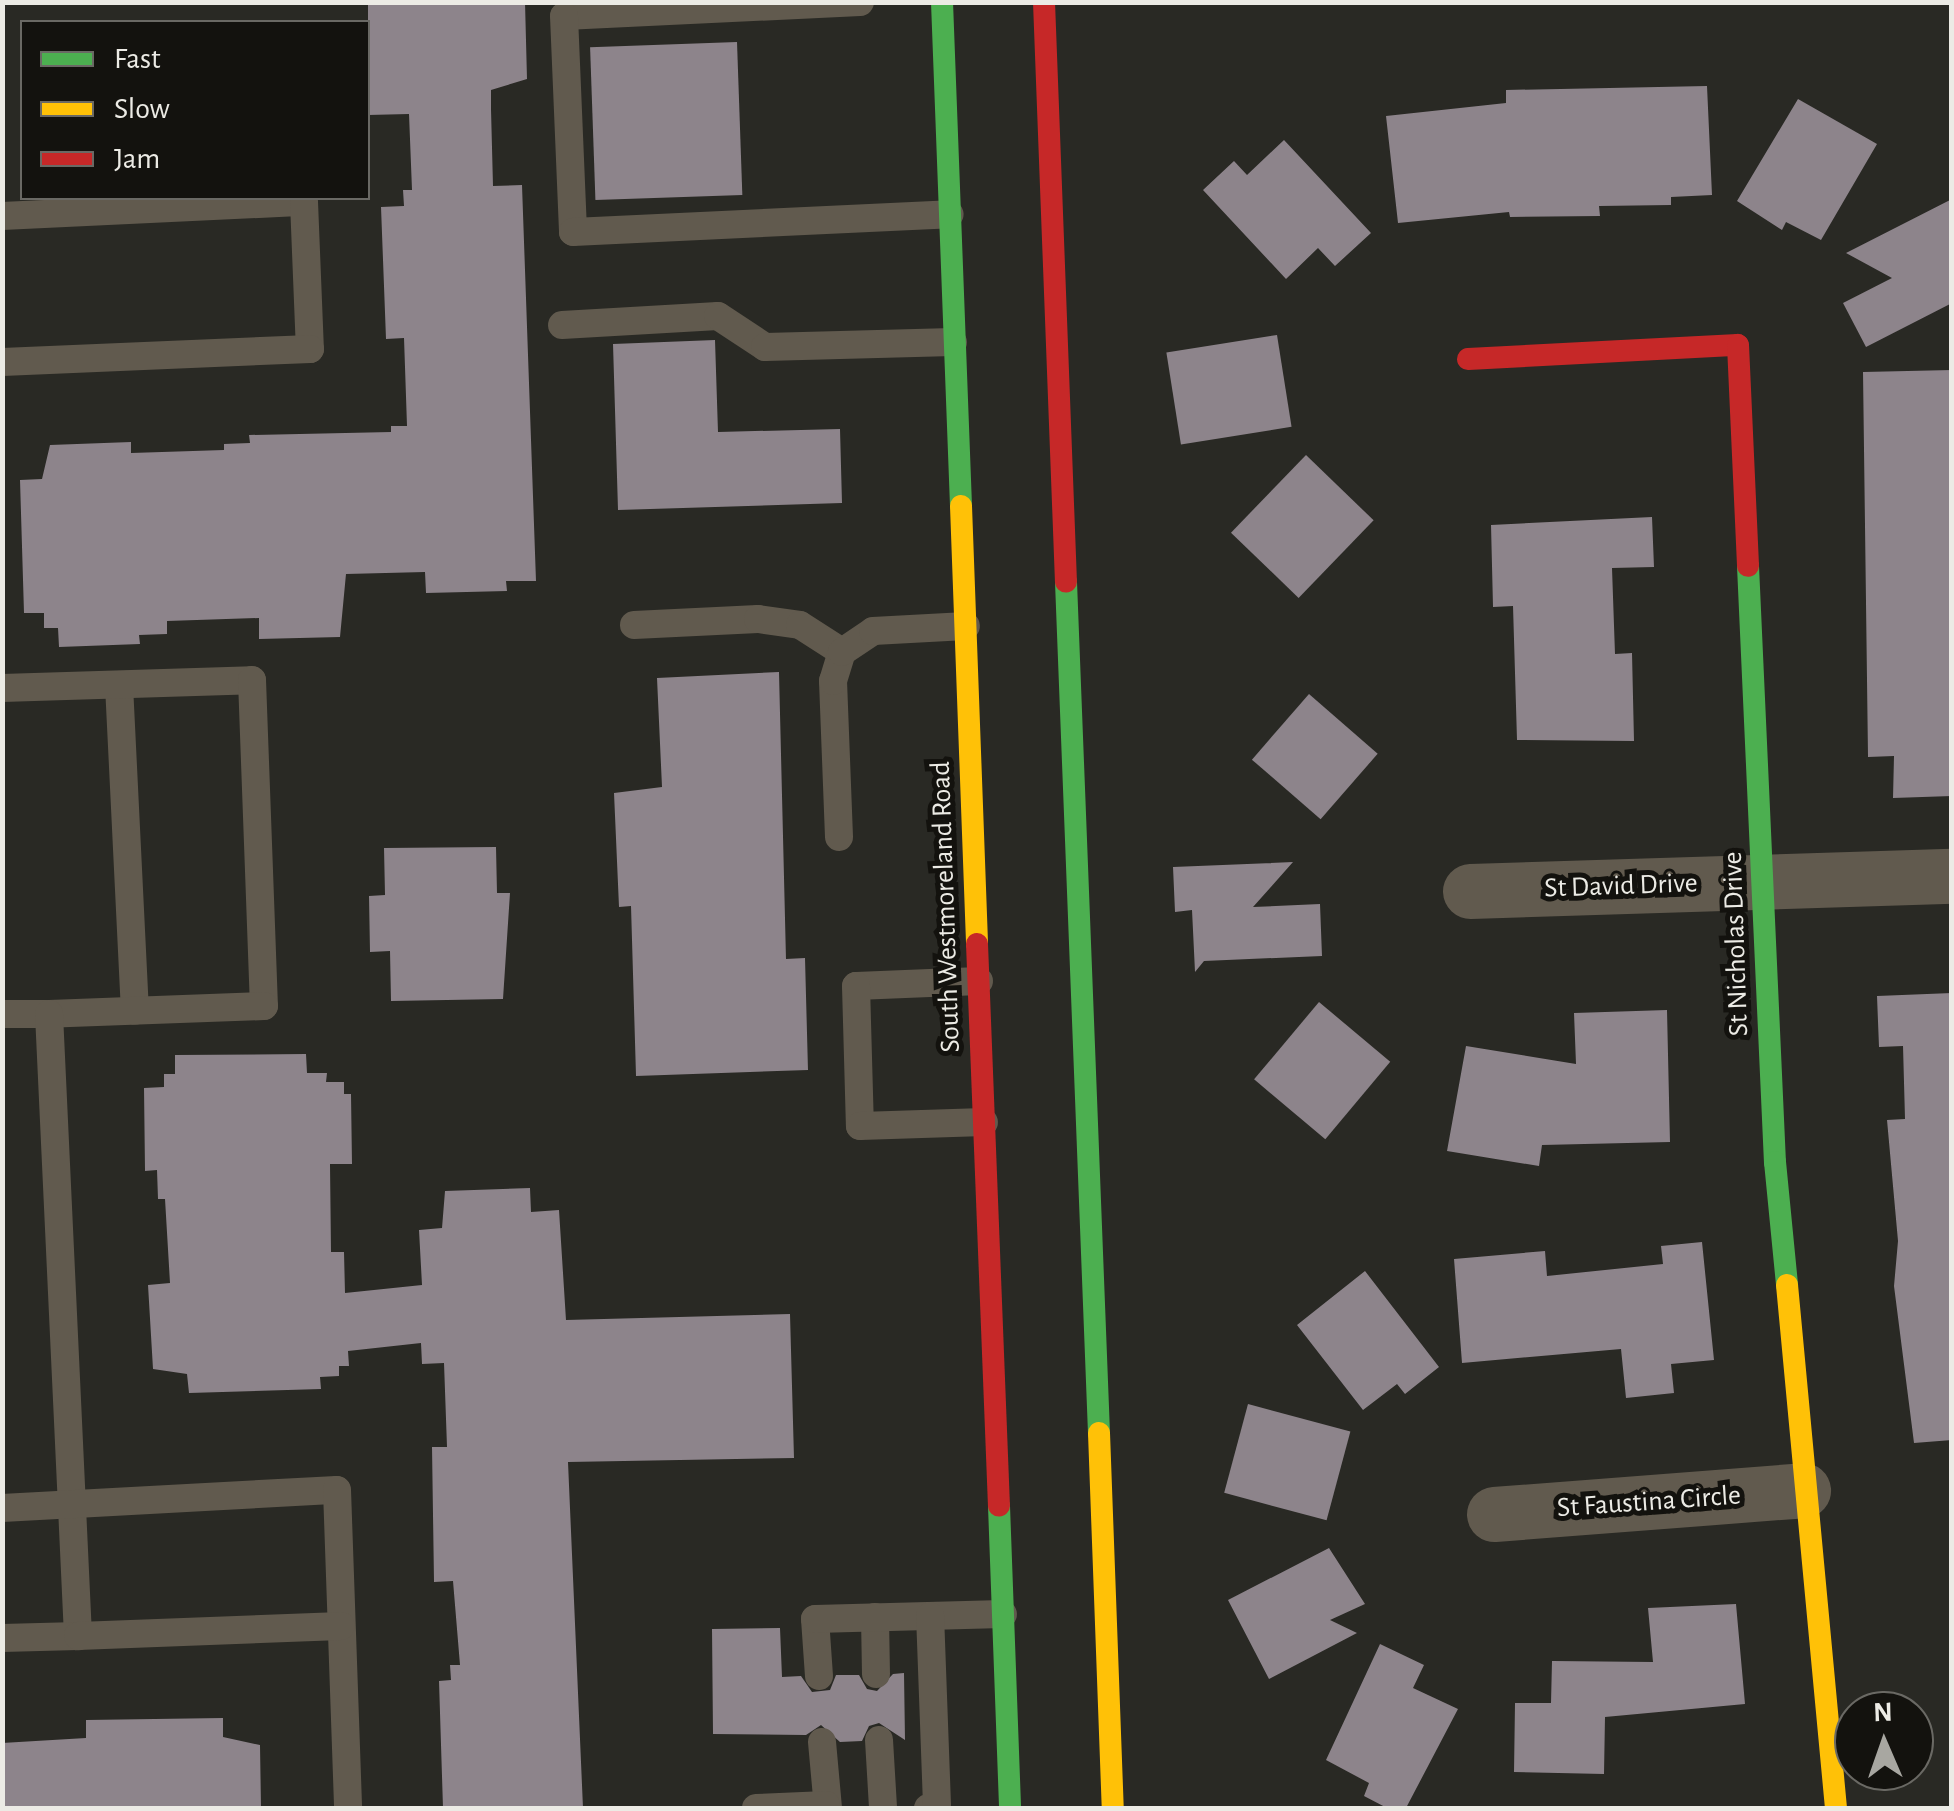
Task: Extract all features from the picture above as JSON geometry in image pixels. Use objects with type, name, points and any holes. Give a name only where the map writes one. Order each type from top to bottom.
[{"type":"main road","name":"South Westmoreland Road","points":[[942,2],[1010,1808]]},
{"type":"main road","points":[[1044,2],[1113,1808]]},
{"type":"main road","name":"St Nicholas Drive","points":[[1468,360],[1738,345],[1775,1162],[1836,1808]]},
{"type":"street","name":"St David Drive","points":[[1470,891],[1952,876]]},
{"type":"street","name":"St Faustina Circle","points":[[1494,1514],[1803,1490]]},
{"type":"lane","points":[[860,2],[564,16],[573,232],[950,214]]},
{"type":"lane","points":[[2,216],[304,202],[310,349],[2,362]]},
{"type":"lane","points":[[562,325],[718,316],[764,346],[953,342]]},
{"type":"lane","points":[[634,626],[758,620],[800,625],[842,652]]},
{"type":"lane","points":[[839,837],[834,681],[842,652],[873,631],[966,626]]},
{"type":"lane","points":[[2,688],[252,680],[264,1006],[2,1014]]},
{"type":"lane","points":[[119,685],[135,1011]]},
{"type":"lane","points":[[979,980],[856,986],[860,1126],[984,1122]]},
{"type":"lane","points":[[49,1014],[78,1636]]},
{"type":"lane","points":[[2,1508],[336,1490],[348,1808]]},
{"type":"lane","points":[[818,1676],[814,1619],[1003,1614]]},
{"type":"lane","points":[[930,1616],[938,1807]]},
{"type":"lane","points":[[875,1618],[876,1674]]},
{"type":"lane","points":[[2,1638],[341,1626]]},
{"type":"lane","points":[[879,1740],[883,1808]]},
{"type":"lane","points":[[756,1808],[827,1807],[822,1742]]},
{"type":"building","points":[[368,2],[525,2],[527,79],[491,90],[491,109],[493,186],[522,185],[536,581],[506,581],[507,591],[426,593],[425,572],[346,574],[340,637],[259,639],[259,618],[167,621],[167,634],[139,635],[140,644],[59,647],[58,628],[44,628],[44,613],[24,613],[20,480],[42,479],[50,445],[131,442],[131,453],[224,450],[224,444],[250,443],[249,435],[391,432],[391,426],[407,426],[404,338],[386,339],[381,207],[404,206],[403,190],[412,190],[409,114],[370,115]]},
{"type":"building","points":[[737,42],[742,195],[595,200],[590,47]]},
{"type":"building","points":[[1707,86],[1712,195],[1671,197],[1671,205],[1599,206],[1600,216],[1510,217],[1509,212],[1398,223],[1386,116],[1506,103],[1506,90]]},
{"type":"building","points":[[1798,99],[1877,144],[1821,240],[1786,222],[1782,230],[1737,201]]},
{"type":"building","points":[[1284,140],[1371,233],[1335,266],[1318,248],[1286,279],[1203,190],[1234,161],[1247,175]]},
{"type":"building","points":[[1952,199],[1952,303],[1866,347],[1843,303],[1892,278],[1846,253]]},
{"type":"building","points":[[1277,335],[1292,427],[1181,444],[1166,353]]},
{"type":"building","points":[[715,340],[718,432],[840,429],[842,503],[618,510],[613,344]]},
{"type":"building","points":[[1952,370],[1952,796],[1893,798],[1894,756],[1868,757],[1863,372]]},
{"type":"building","points":[[1306,455],[1374,520],[1299,598],[1231,533]]},
{"type":"building","points":[[1652,517],[1654,567],[1612,568],[1615,654],[1632,653],[1634,741],[1517,740],[1513,606],[1493,607],[1491,525]]},
{"type":"building","points":[[779,672],[786,959],[805,958],[808,1070],[636,1076],[631,906],[619,907],[614,793],[662,787],[657,678]]},
{"type":"building","points":[[1309,694],[1378,754],[1321,819],[1252,760]]},
{"type":"building","points":[[496,847],[497,893],[510,893],[503,999],[391,1001],[390,951],[370,952],[369,896],[385,895],[384,848]]},
{"type":"building","points":[[1293,862],[1253,907],[1320,904],[1322,956],[1204,961],[1195,972],[1192,910],[1175,912],[1173,867]]},
{"type":"building","points":[[1952,993],[1952,1440],[1914,1443],[1894,1286],[1898,1241],[1887,1120],[1905,1119],[1903,1046],[1879,1047],[1877,996]]},
{"type":"building","points":[[1319,1002],[1390,1062],[1325,1139],[1254,1079]]},
{"type":"building","points":[[1667,1010],[1670,1142],[1542,1145],[1539,1166],[1447,1151],[1466,1046],[1576,1064],[1574,1013]]},
{"type":"building","points":[[306,1054],[307,1073],[327,1073],[326,1082],[344,1082],[344,1094],[351,1094],[352,1164],[330,1164],[331,1252],[344,1252],[345,1293],[422,1285],[419,1230],[442,1228],[445,1191],[530,1188],[531,1212],[559,1210],[566,1320],[790,1314],[794,1458],[568,1462],[583,1808],[443,1808],[439,1681],[451,1680],[450,1665],[460,1665],[453,1581],[434,1582],[432,1447],[447,1447],[444,1363],[422,1364],[421,1343],[348,1351],[349,1366],[339,1366],[339,1376],[320,1377],[321,1389],[189,1393],[187,1374],[153,1369],[148,1285],[170,1283],[165,1199],[158,1199],[157,1170],[145,1171],[144,1088],[164,1087],[164,1074],[175,1074],[175,1055]]},
{"type":"building","points":[[1702,1242],[1714,1360],[1671,1364],[1674,1393],[1626,1398],[1621,1349],[1462,1363],[1454,1259],[1545,1251],[1547,1276],[1663,1264],[1661,1246]]},
{"type":"building","points":[[1365,1271],[1439,1367],[1405,1394],[1397,1384],[1363,1410],[1297,1325]]},
{"type":"building","points":[[1248,1404],[1350,1431],[1327,1520],[1224,1493]]},
{"type":"building","points":[[1329,1548],[1365,1604],[1330,1620],[1357,1633],[1269,1679],[1228,1600]]},
{"type":"building","points":[[1736,1604],[1745,1704],[1605,1717],[1604,1774],[1514,1772],[1515,1703],[1551,1703],[1552,1661],[1653,1662],[1648,1608]]},
{"type":"building","points":[[780,1628],[782,1677],[801,1676],[812,1692],[830,1690],[836,1675],[859,1675],[867,1689],[877,1691],[893,1674],[904,1673],[905,1740],[879,1723],[869,1726],[862,1741],[840,1742],[821,1725],[806,1735],[713,1734],[712,1629]]},
{"type":"building","points":[[1380,1644],[1424,1665],[1413,1688],[1458,1709],[1406,1808],[1387,1808],[1364,1796],[1369,1783],[1326,1760]]},
{"type":"building","points":[[223,1718],[223,1737],[260,1745],[261,1808],[2,1808],[2,1743],[86,1738],[86,1720]]},
{"type":"traffic: fast","points":[[942,2],[961,506]]},
{"type":"traffic: fast","points":[[1748,566],[1775,1162],[1787,1285]]},
{"type":"traffic: fast","points":[[1066,582],[1099,1433]]},
{"type":"traffic: fast","points":[[999,1506],[1010,1808]]},
{"type":"traffic: slow","points":[[961,506],[977,944]]},
{"type":"traffic: slow","points":[[1787,1285],[1836,1808]]},
{"type":"traffic: slow","points":[[1099,1433],[1113,1808]]},
{"type":"traffic: jam","points":[[1044,2],[1066,582]]},
{"type":"traffic: jam","points":[[1468,359],[1738,345],[1748,566]]},
{"type":"traffic: jam","points":[[977,944],[999,1506]]}]
